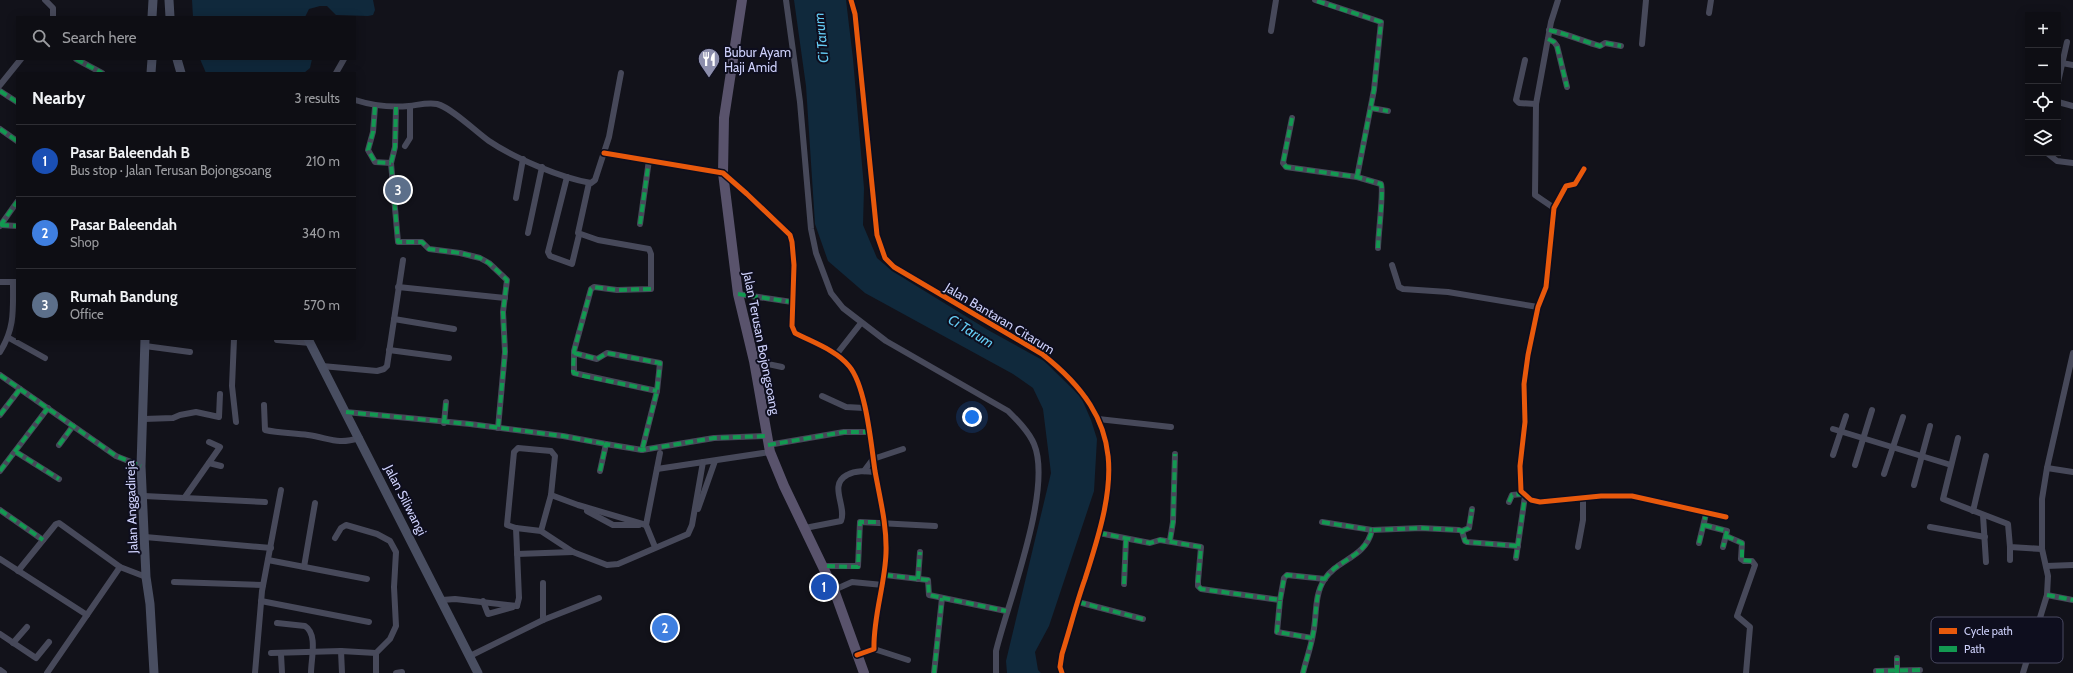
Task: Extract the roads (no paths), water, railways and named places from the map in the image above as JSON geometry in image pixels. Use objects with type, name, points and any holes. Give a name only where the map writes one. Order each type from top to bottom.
[{"type":"main road","points":[[152,0],[152,16]]},
{"type":"main road","points":[[169,0],[170,16]]},
{"type":"main road","name":"Jalan Terusan Bojongsoang","points":[[742,0],[724,118],[723,173],[738,294],[754,361],[768,444],[834,590],[864,673]]},
{"type":"main road","points":[[151,72],[152,60]]},
{"type":"main road","points":[[177,60],[181,72]]},
{"type":"main road","name":"Jalan Siliwangi","points":[[309,341],[360,438],[478,673]]},
{"type":"main road","name":"Jalan Anggadireja","points":[[145,342],[144,419],[137,465],[144,496],[146,577],[150,604],[154,673]]},
{"type":"street","points":[[45,0],[53,8],[53,16]]},
{"type":"street","points":[[786,0],[800,102],[810,229],[816,253],[831,292],[843,308],[861,323],[926,365],[1008,411],[1020,424],[1034,444],[1039,464],[1040,479],[1032,523],[1006,611],[996,651],[996,673]]},
{"type":"street","name":"Jalan Bantaran Citarum","points":[[851,0],[854,14],[877,235],[885,258],[910,278],[1042,354],[1067,374],[1081,392],[1098,419],[1107,445],[1110,478],[1099,533],[1062,654],[1060,667],[1062,673]]},
{"type":"street","points":[[1271,31],[1276,0]]},
{"type":"street","points":[[1317,0],[1381,22],[1371,108],[1357,177]]},
{"type":"street","points":[[1554,208],[1535,195],[1536,104],[1549,30],[1558,0]]},
{"type":"street","points":[[1642,44],[1646,0]]},
{"type":"street","points":[[1709,13],[1711,0]]},
{"type":"street","points":[[1549,30],[1577,37],[1583,41],[1600,46],[1605,43],[1621,46]]},
{"type":"street","points":[[1548,39],[1554,42],[1557,46],[1567,87]]},
{"type":"street","points":[[2061,68],[2067,42]]},
{"type":"street","points":[[0,85],[20,60]]},
{"type":"street","points":[[78,60],[100,72]]},
{"type":"street","points":[[337,72],[343,60]]},
{"type":"street","points":[[1525,60],[1516,100],[1519,103],[1536,104]]},
{"type":"street","points":[[2062,63],[2073,65]]},
{"type":"street","points":[[356,100],[375,106],[396,107],[432,103],[441,106],[490,141],[523,159],[567,178],[589,183],[594,182],[604,153],[614,113],[621,73]]},
{"type":"street","points":[[0,91],[16,101]]},
{"type":"street","points":[[2061,103],[2073,106]]},
{"type":"street","points":[[375,106],[373,132],[368,150],[371,158],[375,162],[391,163]]},
{"type":"street","points":[[405,146],[410,138],[410,106]]},
{"type":"street","points":[[396,107],[395,147],[391,163],[398,242],[422,242],[429,249],[460,252],[489,263],[506,277],[508,283],[503,312],[505,352],[498,428]]},
{"type":"street","points":[[1371,108],[1388,111]]},
{"type":"street","points":[[1292,118],[1283,163],[1286,167],[1357,177],[1380,184],[1383,187],[1378,248]]},
{"type":"street","points":[[0,129],[16,140]]},
{"type":"street","points":[[604,153],[723,173],[790,235],[794,265],[791,317],[795,333],[836,355],[850,367],[858,381],[869,432],[885,522],[885,575],[874,635],[874,649]]},
{"type":"street","points":[[2051,156],[2057,161],[2073,163]]},
{"type":"street","points":[[516,198],[523,159]]},
{"type":"street","points":[[640,224],[649,160]]},
{"type":"street","points":[[528,233],[542,167]]},
{"type":"street","points":[[1516,558],[1524,495],[1521,487],[1520,466],[1525,422],[1524,384],[1538,307],[1546,287],[1554,208],[1564,188],[1576,183],[1584,169]]},
{"type":"street","points":[[567,178],[548,254],[572,264],[579,235],[577,230],[589,183]]},
{"type":"street","points":[[1,225],[16,203]]},
{"type":"street","points":[[1,225],[16,226]]},
{"type":"street","points":[[579,235],[649,249],[651,254],[651,289],[617,290],[597,287],[592,288],[574,354],[574,373],[657,391]]},
{"type":"street","points":[[322,366],[377,371],[384,370],[387,366],[403,260]]},
{"type":"street","points":[[1392,265],[1399,286],[1403,289],[1448,292],[1538,307]]},
{"type":"street","points":[[0,282],[15,282],[13,313],[9,338],[0,352]]},
{"type":"street","points":[[398,287],[505,298]]},
{"type":"street","points":[[738,294],[792,302]]},
{"type":"street","points":[[394,319],[454,329]]},
{"type":"street","points":[[836,355],[861,323]]},
{"type":"street","points":[[9,338],[45,358]]},
{"type":"street","points":[[234,340],[232,386],[236,422]]},
{"type":"street","points":[[277,340],[309,341]]},
{"type":"street","points":[[145,342],[190,352]]},
{"type":"street","points":[[389,350],[449,358]]},
{"type":"street","points":[[574,354],[597,359],[607,353],[660,363],[657,391],[642,450]]},
{"type":"street","points":[[2040,617],[2047,594],[2046,566],[2042,549],[2042,500],[2047,468],[2070,378],[2073,353]]},
{"type":"street","points":[[754,361],[782,367]]},
{"type":"street","points":[[0,375],[116,456],[137,465]]},
{"type":"street","points":[[0,415],[20,389]]},
{"type":"street","points":[[144,419],[173,418],[196,412],[219,417],[220,394]]},
{"type":"street","points":[[822,396],[846,407],[864,408]]},
{"type":"street","points":[[444,422],[446,402]]},
{"type":"street","points":[[264,405],[265,430],[320,437],[336,442],[347,442],[360,438]]},
{"type":"street","points":[[0,471],[16,452],[48,408]]},
{"type":"street","points":[[1855,465],[1872,410]]},
{"type":"street","points":[[346,412],[563,436],[642,450],[714,438],[768,444]]},
{"type":"street","points":[[1833,455],[1846,416]]},
{"type":"street","points":[[1884,474],[1903,417]]},
{"type":"street","points":[[1098,419],[1171,427]]},
{"type":"street","points":[[59,445],[73,426]]},
{"type":"street","points":[[1914,485],[1930,426]]},
{"type":"street","points":[[1833,429],[1951,465]]},
{"type":"street","points":[[657,469],[715,461],[768,444],[837,433],[869,432]]},
{"type":"street","points":[[1958,438],[1943,499],[2008,525],[2010,560]]},
{"type":"street","points":[[185,498],[220,447],[209,442]]},
{"type":"street","points":[[600,472],[606,444]]},
{"type":"street","points":[[541,531],[550,495],[555,459],[554,453],[551,451],[516,449],[506,522],[510,527],[541,531],[573,552],[607,566],[613,566],[655,546],[684,537],[688,534],[715,461]]},
{"type":"street","points":[[864,471],[873,459],[903,449]]},
{"type":"street","points":[[16,452],[59,479]]},
{"type":"street","points":[[655,546],[646,525],[660,453]]},
{"type":"street","points":[[1170,540],[1173,522],[1175,454]]},
{"type":"street","points":[[1973,511],[1986,456]]},
{"type":"street","points":[[692,525],[703,462]]},
{"type":"street","points":[[209,463],[221,466]]},
{"type":"street","points":[[2047,468],[2073,472]]},
{"type":"street","points":[[805,528],[841,521],[843,516],[838,489],[840,481],[849,474],[864,471],[875,472]]},
{"type":"street","points":[[255,673],[261,601],[268,560],[267,548],[281,490]]},
{"type":"street","points":[[550,495],[578,506],[646,525]]},
{"type":"street","points":[[1509,502],[1512,495],[1524,495],[1530,500],[1540,502],[1632,496],[1706,514],[1726,517]]},
{"type":"street","points":[[144,496],[265,502]]},
{"type":"street","points":[[1578,547],[1583,520],[1583,498]]},
{"type":"street","points":[[304,566],[315,503]]},
{"type":"street","points":[[1322,522],[1372,530],[1421,528],[1462,531],[1469,528],[1472,509]]},
{"type":"street","points":[[0,510],[43,540]]},
{"type":"street","points":[[1699,543],[1706,514]]},
{"type":"street","points":[[1984,515],[1986,562]]},
{"type":"street","points":[[827,566],[858,567],[860,522],[885,522],[935,526]]},
{"type":"street","points":[[18,571],[56,524],[61,523],[120,568],[146,577]]},
{"type":"street","points":[[335,538],[341,528],[346,525],[377,534],[390,541],[396,552],[394,587],[396,626],[390,639],[376,653],[376,673]]},
{"type":"street","points":[[1704,525],[1726,530],[1723,547]]},
{"type":"street","points":[[1930,527],[1984,537]]},
{"type":"street","points":[[516,528],[519,598],[517,606]]},
{"type":"street","points":[[1303,673],[1312,638],[1317,602],[1325,579],[1333,570],[1359,553],[1367,543],[1372,530]]},
{"type":"street","points":[[1462,531],[1464,541],[1467,542],[1518,546]]},
{"type":"street","points":[[1099,533],[1150,543],[1160,540],[1170,540],[1202,548],[1198,581],[1198,586],[1201,589],[1280,600]]},
{"type":"street","points":[[1726,536],[1742,543],[1741,559],[1744,561],[1752,561],[1754,565],[1737,616],[1750,627],[1746,673]]},
{"type":"street","points":[[145,537],[267,548]]},
{"type":"street","points":[[1124,584],[1126,539]]},
{"type":"street","points":[[2010,547],[2042,549]]},
{"type":"street","points":[[517,554],[573,552]]},
{"type":"street","points":[[918,579],[920,552]]},
{"type":"street","points":[[0,559],[87,615]]},
{"type":"street","points":[[268,560],[367,579]]},
{"type":"street","points":[[2046,566],[2073,565]]},
{"type":"street","points":[[47,673],[120,568]]},
{"type":"street","points":[[885,575],[929,581],[929,595],[1006,611]]},
{"type":"street","points":[[1312,638],[1277,632],[1284,578],[1287,575],[1325,579]]},
{"type":"street","points":[[174,582],[248,583],[264,585]]},
{"type":"street","points":[[834,590],[852,582],[883,585]]},
{"type":"street","points":[[543,583],[543,620]]},
{"type":"street","points":[[2047,594],[2073,600]]},
{"type":"street","points":[[470,656],[543,620],[599,598]]},
{"type":"street","points":[[934,673],[942,598]]},
{"type":"street","points":[[442,600],[483,602],[517,606]]},
{"type":"street","points":[[261,601],[369,622]]},
{"type":"street","points":[[483,602],[488,614],[517,606]]},
{"type":"street","points":[[1078,602],[1143,619]]},
{"type":"street","points":[[277,623],[300,625],[308,628],[312,636],[311,673]]},
{"type":"street","points":[[13,643],[27,627]]},
{"type":"street","points":[[0,634],[37,658],[49,642]]},
{"type":"street","points":[[857,656],[874,649],[908,660]]},
{"type":"street","points":[[271,653],[281,654],[341,651],[376,653]]},
{"type":"street","points":[[341,651],[342,673]]},
{"type":"street","points":[[281,654],[282,673]]},
{"type":"street","points":[[1897,672],[1898,658]]},
{"type":"street","points":[[2023,673],[2026,663]]},
{"type":"street","points":[[0,670],[4,673]]},
{"type":"street","points":[[1876,671],[1897,672],[1920,670]]},
{"type":"water","points":[[192,0],[373,0],[375,10],[373,15],[368,16],[336,15],[327,6],[320,6],[309,9],[306,16],[193,16]]},
{"type":"water","name":"Ci Tarum","points":[[794,0],[846,0],[853,59],[864,188],[863,225],[877,258],[892,271],[988,330],[1044,361],[1081,397],[1091,420],[1097,439],[1094,491],[1049,626],[1035,652],[1038,670],[1041,673],[1007,673],[1006,661],[1051,473],[1043,409],[1033,388],[1013,374],[865,293],[828,261],[815,224],[806,86]]},
{"type":"water","points":[[200,60],[312,60],[310,68],[305,72],[206,72]]},
{"type":"place","name":"Bubur Ayam Haji Amid","points":[[709,78]]},
{"type":"place","name":"Rumah Bandung","points":[[398,190]]},
{"type":"place","name":"Pasar Baleendah B","points":[[824,587]]},
{"type":"place","name":"Pasar Baleendah","points":[[665,628]]}]
